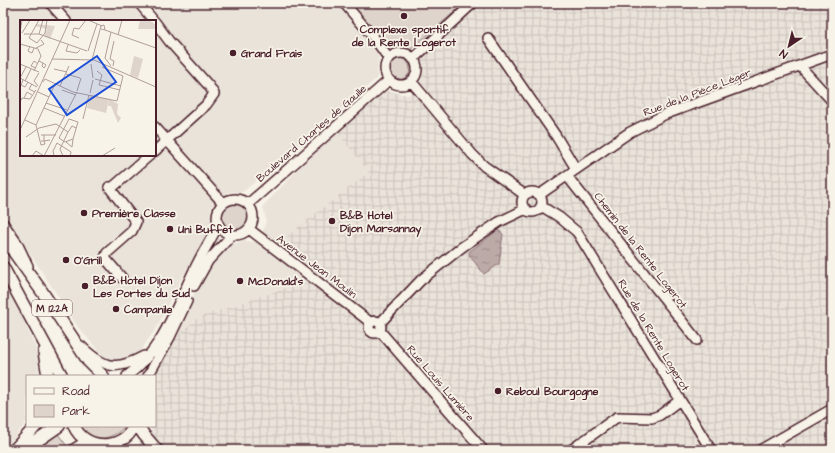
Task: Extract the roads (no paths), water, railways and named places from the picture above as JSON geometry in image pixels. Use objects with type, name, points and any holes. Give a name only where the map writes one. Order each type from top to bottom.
[{"type":"main road","name":"M 122A","points":[[3,237],[34,280],[88,361],[102,375]]},
{"type":"main road","name":"M 122A","points":[[3,267],[61,375]]},
{"type":"main road","points":[[31,320],[45,355],[48,375]]},
{"type":"main road","points":[[14,450],[35,427]]},
{"type":"main road","points":[[24,450],[58,427]]},
{"type":"main road","points":[[75,427],[83,438],[92,443],[102,445],[120,441],[127,436],[133,427]]},
{"type":"main road","points":[[139,427],[157,450]]},
{"type":"main road","points":[[74,450],[82,445],[92,443]]},
{"type":"main road","points":[[112,444],[123,450]]},
{"type":"street","points":[[50,3],[65,20]]},
{"type":"street","points":[[139,3],[153,20]]},
{"type":"street","points":[[344,3],[374,38],[389,59]]},
{"type":"street","points":[[412,58],[473,3]]},
{"type":"street","points":[[156,23],[169,41],[210,86],[214,94],[206,105],[156,150]]},
{"type":"street","points":[[488,38],[556,136],[576,169]]},
{"type":"street","points":[[400,53],[412,58],[417,68],[411,81],[402,85],[397,85],[389,80],[385,68],[389,59],[395,54],[400,53]]},
{"type":"street","name":"Rue de la Pièce Léger","points":[[538,195],[630,132],[651,121],[666,114],[832,54]]},
{"type":"street","points":[[800,66],[832,101]]},
{"type":"street","name":"Boulevard Charles de Gaulle","points":[[248,204],[389,80]]},
{"type":"street","points":[[411,81],[472,154],[484,166],[525,195]]},
{"type":"street","points":[[156,128],[222,203]]},
{"type":"street","points":[[122,278],[105,258],[107,253],[132,231],[136,222],[109,187],[113,187],[149,156]]},
{"type":"street","name":"Chemin de la Rente Logerot","points":[[567,176],[697,340]]},
{"type":"street","points":[[533,192],[538,195],[542,200],[541,206],[535,211],[529,211],[526,209],[523,201],[525,195],[533,192]]},
{"type":"street","points":[[230,199],[240,199],[248,204],[253,212],[253,221],[249,229],[241,235],[231,236],[223,232],[218,226],[216,218],[217,210],[222,203],[230,199]]},
{"type":"street","name":"Rue de la Rente Logerot","points":[[541,206],[559,217],[577,232],[711,450]]},
{"type":"street","points":[[377,325],[421,280],[462,247],[499,222],[526,209]]},
{"type":"street","points":[[3,223],[17,243],[34,280]]},
{"type":"street","points":[[128,375],[152,352],[163,334],[199,260],[218,226]]},
{"type":"street","name":"Avenue Jean Moulin","points":[[249,229],[377,325]]},
{"type":"street","points":[[149,375],[170,336],[198,276],[208,260],[231,236]]},
{"type":"street","name":"Rue Louis Lumière","points":[[377,325],[483,450]]},
{"type":"street","points":[[70,335],[85,350],[103,363],[117,366],[131,363],[152,352]]},
{"type":"street","points":[[571,450],[617,417],[652,418],[660,415],[680,400]]},
{"type":"street","points":[[760,450],[832,409]]},
{"type":"water","points":[[498,230],[503,234],[499,264],[484,274],[469,255],[470,251]]},
{"type":"place","name":"Complexe sportif de la Rente Logerot","points":[[404,16]]},
{"type":"place","name":"Grand Frais","points":[[233,53]]},
{"type":"place","name":"Première Classe","points":[[84,213]]},
{"type":"place","name":"B&B Hotel Dijon Marsannay","points":[[332,221]]},
{"type":"place","name":"Uni Buffet","points":[[170,229]]},
{"type":"place","name":"O'Grill","points":[[66,260]]},
{"type":"place","name":"McDonald's","points":[[240,281]]},
{"type":"place","name":"B&B Hotel Dijon Les Portes du Sud","points":[[85,286]]},
{"type":"place","name":"Campanile","points":[[116,309]]},
{"type":"place","name":"Reboul Bourgogne","points":[[498,391]]}]
